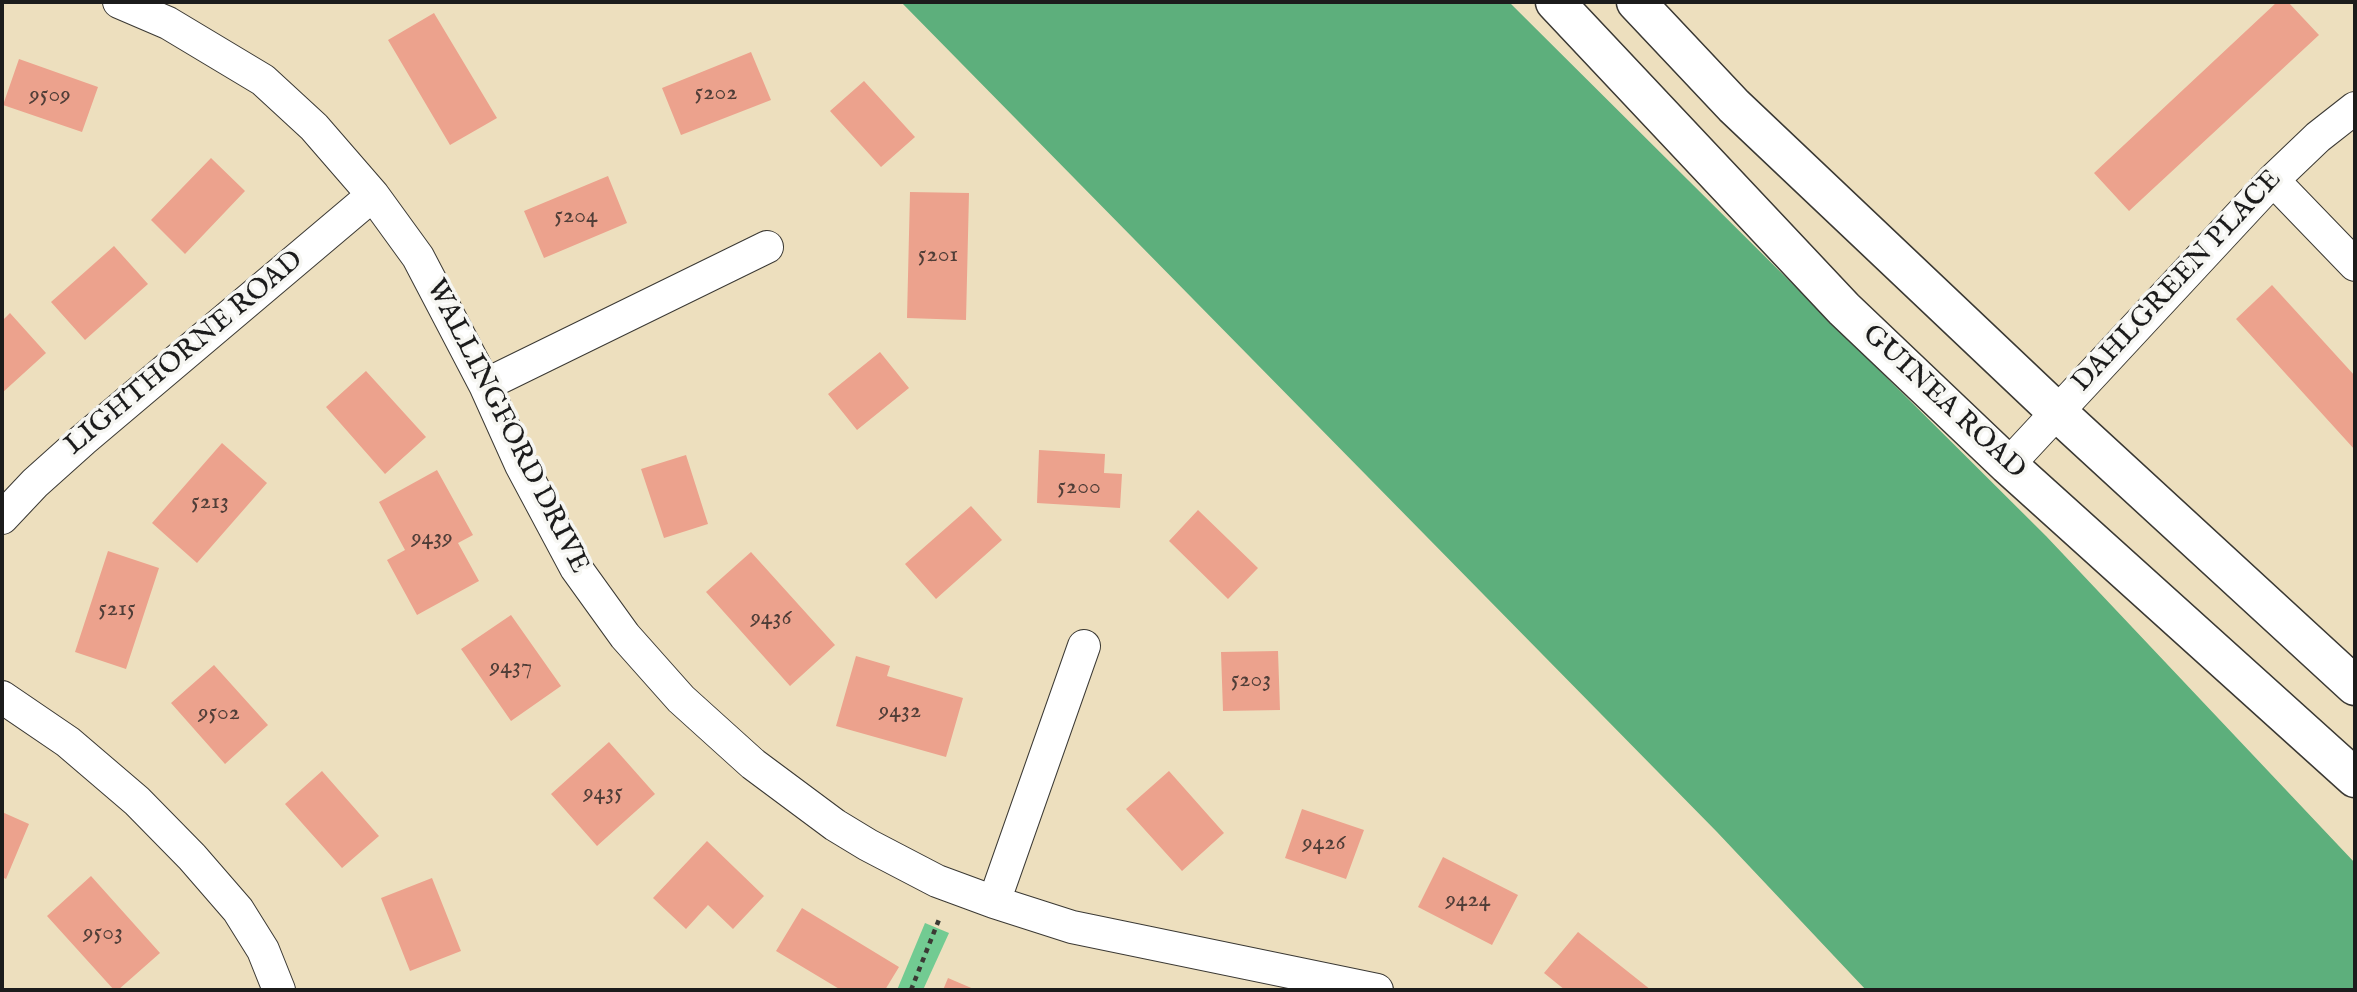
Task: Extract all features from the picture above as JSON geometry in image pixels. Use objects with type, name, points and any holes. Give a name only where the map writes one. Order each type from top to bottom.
[{"type":"main road","name":"GUINEA ROAD","points":[[1555,2],[1844,309],[2008,465],[2355,778]]},
{"type":"main road","points":[[1636,2],[1734,106],[2056,411],[2355,686]]},
{"type":"street","name":"WALLINGFORD DRIVE","points":[[119,2],[168,23],[263,80],[314,127],[373,195],[418,257],[485,385],[521,465],[576,568],[625,636],[681,699],[753,764],[835,825],[868,845],[937,881],[994,902],[1072,927],[1287,981],[1377,990]]},
{"type":"street","name":"DAHLGREEN PLACE","points":[[2008,465],[2273,180],[2318,137],[2355,108]]},
{"type":"street","points":[[2273,180],[2355,265]]},
{"type":"street","name":"LIGHTHORNE ROAD","points":[[2,518],[35,483],[83,440],[373,195]]},
{"type":"street","points":[[485,385],[767,247]]},
{"type":"street","points":[[994,902],[1084,646]]},
{"type":"street","points":[[2,696],[68,742],[137,801],[192,857],[238,910],[263,950],[278,990]]},
{"type":"path","points":[[911,990],[955,887]]},
{"type":"green space","points":[[901,2],[1509,2],[2046,536],[2355,863],[2355,990],[1866,990],[1717,832]]},
{"type":"green space","points":[[925,923],[949,933],[923,990],[897,990]]},
{"type":"building","points":[[2277,2],[2288,2],[2319,35],[2129,211],[2094,173]]},
{"type":"building","points":[[434,13],[497,118],[450,145],[388,40]]},
{"type":"building","points":[[751,52],[771,100],[681,135],[662,88]]},
{"type":"building","points":[[19,59],[98,87],[82,132],[3,105]]},
{"type":"building","points":[[864,81],[915,137],[881,167],[830,111]]},
{"type":"building","points":[[211,158],[245,191],[185,254],[151,220]]},
{"type":"building","points":[[608,176],[627,223],[544,258],[524,211]]},
{"type":"building","points":[[910,192],[969,193],[966,320],[907,318]]},
{"type":"building","points":[[114,246],[148,284],[85,340],[51,302]]},
{"type":"building","points":[[2272,285],[2355,376],[2355,450],[2236,319]]},
{"type":"building","points":[[10,313],[46,353],[2,393],[2,321]]},
{"type":"building","points":[[880,352],[909,388],[857,430],[828,394]]},
{"type":"building","points":[[366,371],[426,437],[385,474],[326,407]]},
{"type":"building","points":[[222,443],[267,483],[197,563],[152,523]]},
{"type":"building","points":[[1039,450],[1105,454],[1104,473],[1122,474],[1120,508],[1037,503]]},
{"type":"building","points":[[686,455],[708,524],[664,538],[641,469]]},
{"type":"building","points":[[437,470],[473,535],[458,543],[479,581],[417,615],[387,560],[405,550],[379,502]]},
{"type":"building","points":[[971,506],[1002,540],[936,599],[905,564]]},
{"type":"building","points":[[1198,510],[1258,568],[1228,599],[1169,541]]},
{"type":"building","points":[[108,551],[159,568],[126,669],[75,652]]},
{"type":"building","points":[[751,552],[835,645],[790,686],[706,592]]},
{"type":"building","points":[[511,615],[561,686],[511,721],[461,649]]},
{"type":"building","points":[[1278,651],[1280,710],[1223,711],[1221,652]]},
{"type":"building","points":[[856,656],[890,666],[887,676],[963,698],[946,757],[836,726]]},
{"type":"building","points":[[214,665],[268,725],[225,764],[171,703]]},
{"type":"building","points":[[609,742],[655,794],[597,846],[551,794]]},
{"type":"building","points":[[322,771],[379,836],[342,868],[285,804]]},
{"type":"building","points":[[1169,771],[1224,833],[1182,871],[1126,809]]},
{"type":"building","points":[[1302,809],[1364,830],[1346,879],[1285,858]]},
{"type":"building","points":[[2,812],[29,824],[6,879],[2,877]]},
{"type":"building","points":[[707,841],[764,896],[733,929],[708,905],[686,929],[653,898]]},
{"type":"building","points":[[1443,857],[1518,895],[1492,945],[1418,907]]},
{"type":"building","points":[[91,876],[160,953],[118,990],[114,990],[47,916]]},
{"type":"building","points":[[432,878],[461,951],[410,971],[381,898]]},
{"type":"building","points":[[802,908],[899,967],[885,990],[841,990],[776,951]]},
{"type":"building","points":[[1578,932],[1651,990],[1565,990],[1544,973]]},
{"type":"building","points":[[948,978],[976,990],[943,990]]}]
